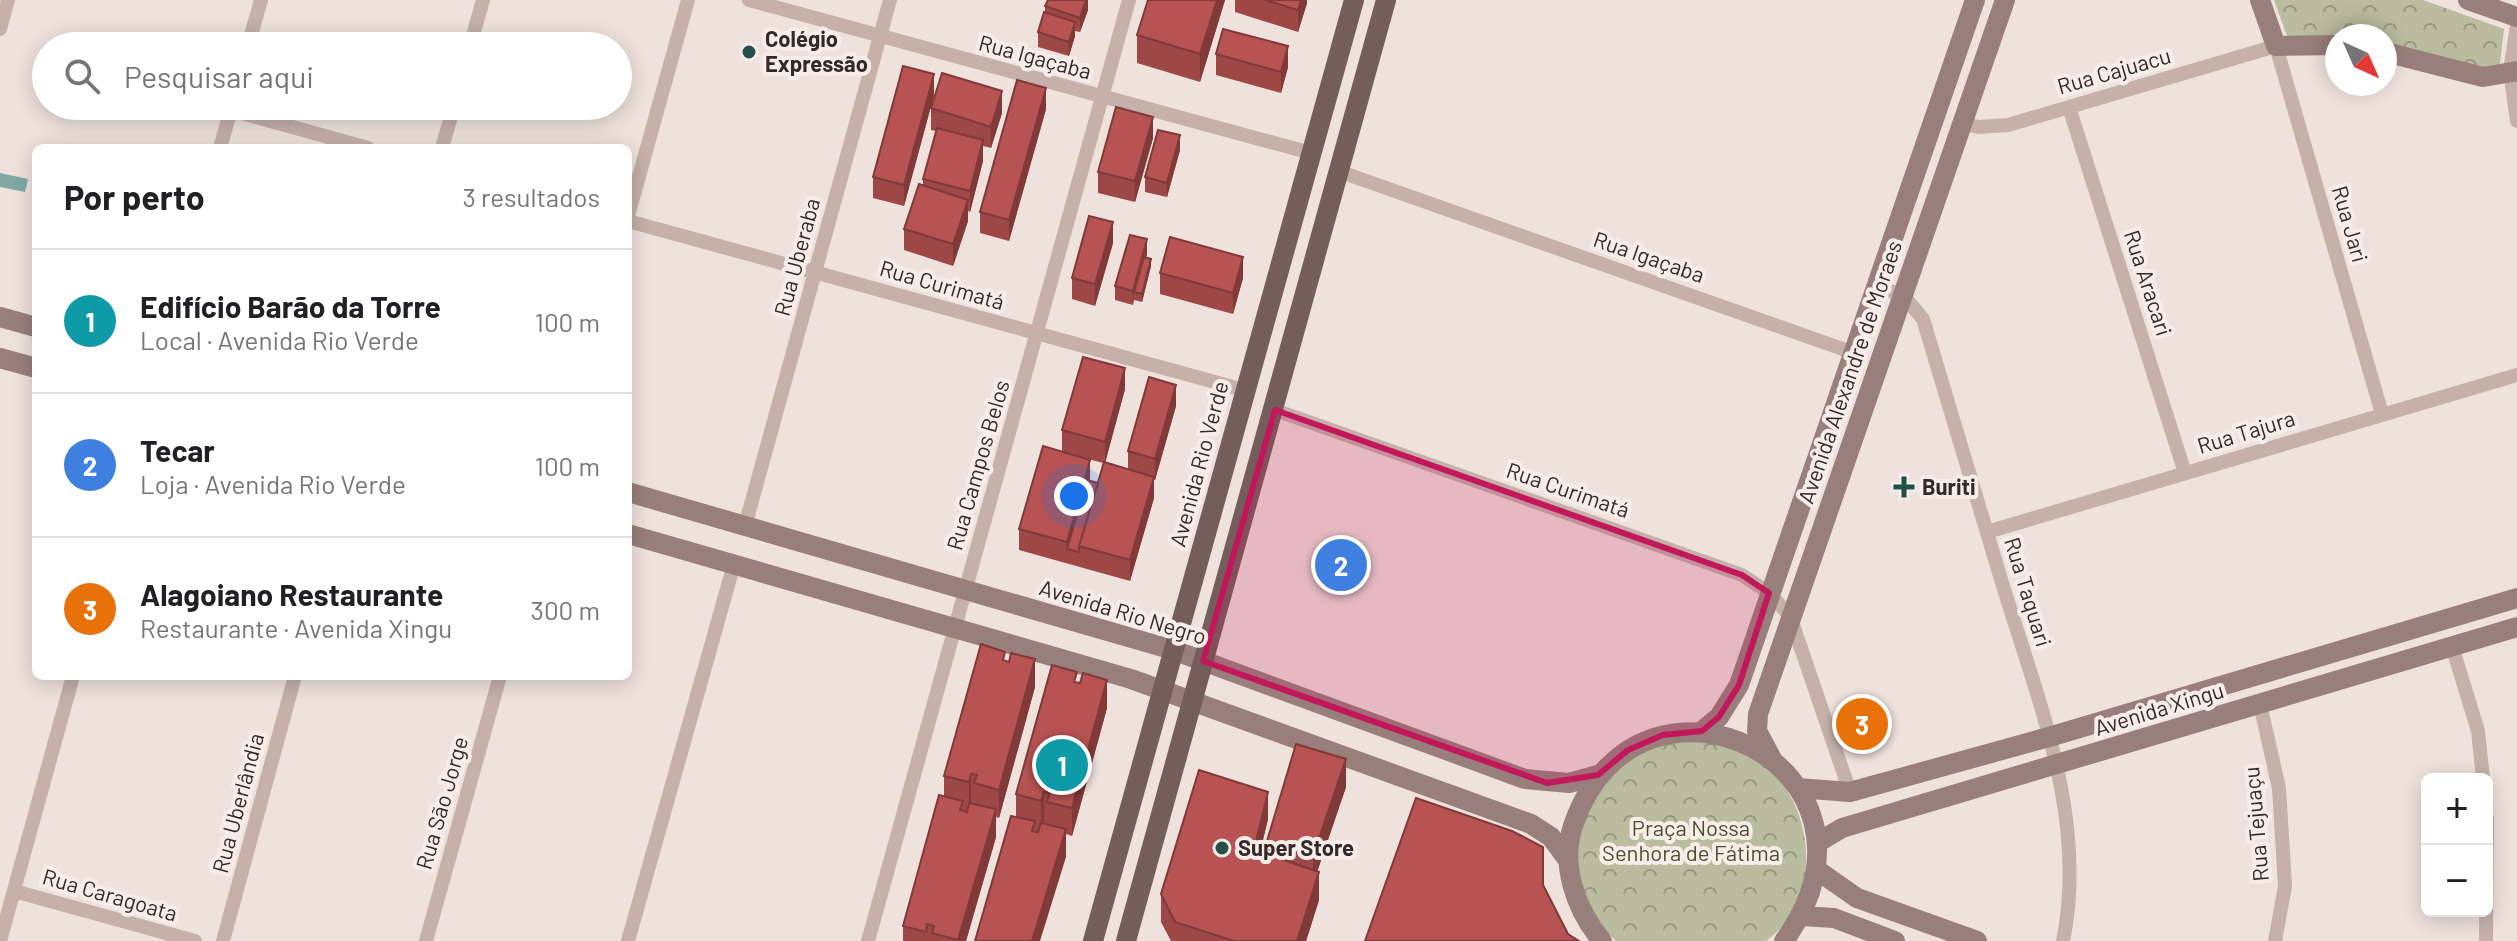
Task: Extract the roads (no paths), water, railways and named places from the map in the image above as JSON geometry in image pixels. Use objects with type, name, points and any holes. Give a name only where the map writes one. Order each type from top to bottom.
[{"type":"main road","name":"Avenida Rio Verde","points":[[1093,941],[1354,0]]},
{"type":"main road","points":[[1126,941],[1386,0]]},
{"type":"main road","name":"Avenida Alexandre de Moraes","points":[[1702,731],[1719,717],[1739,685],[1975,0]]},
{"type":"main road","name":"Avenida Alexandre de Moraes","points":[[1772,759],[1757,731],[1758,714],[2005,0]]},
{"type":"main road","points":[[2260,0],[2276,46],[2325,45]]},
{"type":"main road","points":[[2468,0],[2517,17]]},
{"type":"main road","points":[[2397,55],[2483,77],[2514,71]]},
{"type":"main road","points":[[0,317],[32,326]]},
{"type":"main road","points":[[0,358],[32,367]]},
{"type":"main road","name":"Avenida Rio Negro","points":[[632,493],[1173,650],[1525,779],[1569,783],[1598,775]]},
{"type":"main road","points":[[632,535],[956,628],[1161,691],[1531,824],[1551,837],[1568,860]]},
{"type":"main road","name":"Avenida Xingu","points":[[1798,788],[1850,792],[2049,737],[2517,598]]},
{"type":"main road","name":"Avenida Xingu","points":[[1817,843],[1842,828],[2517,627]]},
{"type":"main road","points":[[1602,941],[1588,924],[1574,894],[1568,860],[1576,815],[1598,775],[1628,750],[1663,735],[1702,731],[1739,740],[1772,759],[1798,788],[1811,814],[1817,843],[1817,870],[1802,916],[1784,941]]},
{"type":"main road","points":[[1817,870],[1857,898],[1977,941]]},
{"type":"main road","points":[[1802,916],[1834,918],[1895,941]]},
{"type":"street","points":[[0,29],[8,0]]},
{"type":"street","points":[[252,32],[261,0]]},
{"type":"street","points":[[474,32],[483,0]]},
{"type":"street","points":[[632,203],[688,0]]},
{"type":"street","name":"Rua Igaçaba","points":[[749,0],[1311,153]]},
{"type":"street","name":"Rua Uberaba","points":[[745,526],[890,0]]},
{"type":"street","name":"Rua Campos Belos","points":[[868,941],[1129,0]]},
{"type":"street","points":[[2517,25],[2514,71],[2517,121]]},
{"type":"street","name":"Rua Cajuacu","points":[[1962,123],[1978,127],[2008,125],[2276,46]]},
{"type":"street","name":"Rua Jari","points":[[2276,46],[2382,414]]},
{"type":"street","name":"Rua Aracari","points":[[2069,107],[2185,473]]},
{"type":"street","points":[[221,144],[228,120]]},
{"type":"street","points":[[272,120],[354,144]]},
{"type":"street","points":[[443,144],[450,120]]},
{"type":"street","name":"Rua Igaçaba","points":[[1338,171],[1854,353]]},
{"type":"street","name":"Rua Curimatá","points":[[632,219],[1037,335],[1244,390]]},
{"type":"street","points":[[1877,287],[1903,295]]},
{"type":"street","name":"Rua Taquari","points":[[1903,295],[1923,319],[2056,764],[2071,848],[2068,919],[2063,941]]},
{"type":"street","name":"Rua Tajura","points":[[1987,532],[2517,375]]},
{"type":"street","name":"Rua Curimatá","points":[[1275,410],[1742,575],[1769,593],[1790,616]]},
{"type":"street","points":[[628,941],[734,564]]},
{"type":"street","points":[[1790,616],[1850,792]]},
{"type":"street","points":[[2452,646],[2478,731],[2482,773]]},
{"type":"street","points":[[0,941],[72,680]]},
{"type":"street","name":"Rua Uberlândia","points":[[223,941],[294,680]]},
{"type":"street","name":"Rua São Jorge","points":[[426,941],[499,680]]},
{"type":"street","name":"Rua Tejuaçu","points":[[2260,704],[2279,788],[2285,886],[2275,941]]},
{"type":"street","points":[[2486,941],[2487,845]]},
{"type":"street","name":"Rua Caragoata","points":[[14,891],[195,941]]},
{"type":"water","points":[[0,173],[28,179],[25,192],[0,187]]},
{"type":"place","name":"Colégio Expressão","points":[[749,52]]},
{"type":"place","name":"Buriti","points":[[1904,487]]},
{"type":"place","name":"Tecar","points":[[1341,565]]},
{"type":"place","name":"Alagoiano Restaurante","points":[[1862,724]]},
{"type":"place","name":"Edifício Barão da Torre","points":[[1062,765]]},
{"type":"place","name":"Super Store","points":[[1222,848]]},
{"type":"park label","name":"Praça Nossa Senhora de Fátima","points":[[1691,840]]}]
